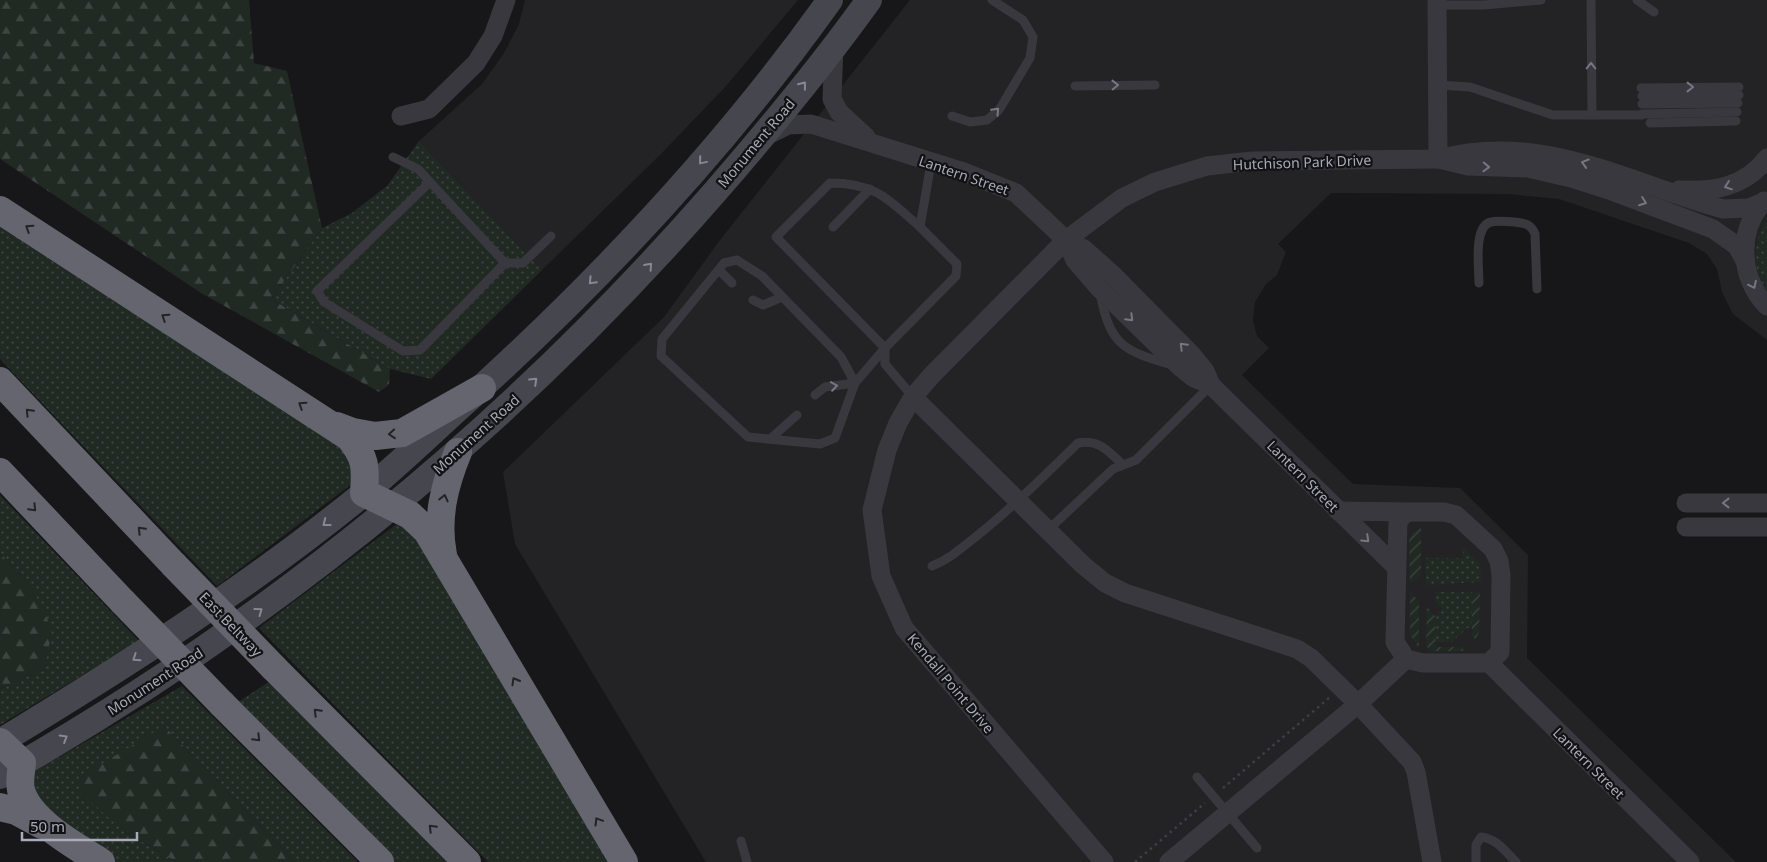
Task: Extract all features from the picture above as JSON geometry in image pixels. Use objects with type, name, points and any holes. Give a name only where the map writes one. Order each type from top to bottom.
[{"type":"highway","points":[[0,210],[349,437],[361,452],[366,467],[364,493],[410,515],[427,531],[624,862]]},
{"type":"highway","name":"East Beltway","points":[[0,381],[174,565],[466,862]]},
{"type":"highway","points":[[331,424],[352,432],[375,436],[402,433],[482,388]]},
{"type":"highway","points":[[445,563],[439,517],[450,472],[458,452]]},
{"type":"highway","points":[[0,472],[222,704],[380,862]]},
{"type":"highway","points":[[0,742],[28,806],[52,830]]},
{"type":"highway","points":[[0,806],[16,811],[52,830],[101,862]]},
{"type":"main road","points":[[0,742],[125,666],[257,575],[364,493],[482,388],[524,349],[641,230],[702,162],[830,0]]},
{"type":"main road","name":"Monument Road","points":[[11,769],[130,699],[256,612],[393,506],[458,452],[629,288],[762,137],[869,0]]},
{"type":"street","points":[[401,116],[429,109],[476,63],[493,36],[506,0]]},
{"type":"street","points":[[1437,2],[1438,159]]},
{"type":"street","points":[[834,46],[832,99],[839,112],[876,146]]},
{"type":"street","name":"Lantern Street","points":[[762,137],[788,125],[811,124],[876,146],[964,172],[1016,194],[1066,240],[1084,249],[1111,273],[1192,355],[1205,371],[1211,385],[1395,566]]},
{"type":"street","name":"Hutchison Park Drive","points":[[1438,159],[1466,151],[1537,152],[1575,160],[1723,209],[1748,208],[1764,200]]},
{"type":"street","points":[[1665,189],[1724,188],[1746,179],[1758,170],[1767,158]]},
{"type":"street","name":"Hutchison Park Drive","points":[[1066,240],[1122,198],[1155,182],[1208,166],[1252,160],[1438,159],[1468,166],[1528,168],[1571,178],[1612,191],[1713,229],[1737,246],[1745,261]]},
{"type":"street","points":[[1764,200],[1751,221],[1747,234],[1745,261],[1750,281],[1767,306]]},
{"type":"street","name":"Lantern Street","points":[[1066,240],[1076,260],[1099,288],[1178,366],[1194,378],[1211,385]]},
{"type":"street","name":"Kendall Point Drive","points":[[1066,240],[931,376],[913,397],[898,423],[887,450],[872,510],[881,576],[904,628],[1104,862]]},
{"type":"street","points":[[913,397],[1048,530],[1105,583],[1125,594],[1157,605],[1298,649],[1311,658],[1358,704],[1412,762],[1416,772],[1432,862]]},
{"type":"street","points":[[1686,503],[1767,503]]},
{"type":"street","points":[[1338,511],[1444,512],[1456,515],[1493,549],[1499,561],[1501,575],[1500,652],[1488,663],[1423,663],[1406,659],[1395,642],[1395,566],[1398,522],[1403,515],[1409,512]]},
{"type":"street","points":[[1686,527],[1767,526]]},
{"type":"street","points":[[1169,862],[1358,704],[1406,659]]},
{"type":"street","name":"Lantern Street","points":[[1488,663],[1690,862]]},
{"type":"lane","points":[[952,116],[970,122],[987,120],[999,110],[1030,58],[1033,37],[1023,20],[992,0]]},
{"type":"lane","points":[[1437,2],[1484,5],[1541,0]]},
{"type":"lane","points":[[1591,0],[1592,115]]},
{"type":"lane","points":[[1637,0],[1654,12]]},
{"type":"lane","points":[[1075,86],[1155,85]]},
{"type":"lane","points":[[1438,85],[1470,87],[1553,115],[1592,115],[1642,103],[1738,104]]},
{"type":"lane","points":[[1642,103],[1738,104]]},
{"type":"lane","points":[[1650,122],[1738,104]]},
{"type":"lane","points":[[393,158],[418,169],[505,262],[524,263],[551,236]]},
{"type":"lane","points":[[920,227],[932,163]]},
{"type":"lane","points":[[430,182],[317,291],[324,302],[403,351],[420,350],[505,262]]},
{"type":"lane","points":[[855,383],[841,357],[762,276],[737,260],[724,263],[662,339],[662,356],[748,437],[820,444],[835,438],[855,383],[885,348],[956,276],[957,264],[920,227],[879,191],[845,183],[830,183],[776,237],[885,348],[886,364],[913,397]]},
{"type":"lane","points":[[833,227],[870,189]]},
{"type":"lane","points":[[1479,283],[1479,236],[1484,227],[1490,222],[1525,223],[1532,227],[1536,234],[1537,289]]},
{"type":"lane","points":[[718,270],[732,283]]},
{"type":"lane","points":[[753,300],[763,305],[782,297]]},
{"type":"lane","points":[[815,395],[825,387],[855,383]]},
{"type":"lane","points":[[1048,530],[1113,469],[1136,460],[1211,385]]},
{"type":"lane","points":[[770,440],[797,415]]},
{"type":"lane","points":[[932,566],[945,561],[1019,501],[1078,443],[1090,441],[1105,448],[1123,465]]},
{"type":"lane","points":[[1197,777],[1257,848]]},
{"type":"lane","points":[[1476,862],[1476,845],[1481,838],[1489,838],[1516,862]]},
{"type":"lane","points":[[741,840],[747,862]]},
{"type":"path","points":[[1135,862],[1332,696]]},
{"type":"shaded area","points":[[525,0],[798,0],[727,85],[660,155],[542,270],[419,141],[482,84],[504,53],[519,24]]},
{"type":"shaded area","points":[[910,0],[1767,0],[1767,340],[1733,314],[1722,292],[1717,269],[1707,254],[1689,243],[1559,199],[1507,194],[1331,193],[1278,244],[1286,252],[1277,275],[1266,284],[1255,302],[1253,321],[1257,336],[1269,348],[1242,375],[1353,484],[1460,488],[1528,555],[1527,658],[1736,862],[706,862],[515,544],[503,472],[664,317],[720,240]]},
{"type":"green space","points":[[0,0],[249,0],[254,63],[287,71],[322,228],[271,299],[390,369],[389,385],[379,392],[201,293],[0,159]]},
{"type":"green space","points":[[419,141],[542,270],[431,379],[390,369],[271,299],[322,228],[352,213],[387,186]]},
{"type":"green space","points":[[0,217],[351,452],[353,483],[217,586],[0,359]]},
{"type":"green space","points":[[1767,220],[1767,291],[1762,284],[1756,265],[1756,246],[1762,227]]},
{"type":"green space","points":[[0,495],[139,641],[0,725],[0,689],[45,668],[32,588],[0,553]]},
{"type":"green space","points":[[402,520],[408,523],[619,862],[488,862],[259,628]]},
{"type":"green space","points":[[1421,527],[1421,574],[1410,585],[1409,540],[1412,534]]},
{"type":"green space","points":[[1463,548],[1480,564],[1481,582],[1426,585],[1425,558],[1463,558]]},
{"type":"green space","points":[[0,553],[32,588],[52,629],[45,668],[0,689]]},
{"type":"green space","points":[[1410,592],[1419,601],[1419,648],[1410,635]]},
{"type":"green space","points":[[1435,592],[1472,592],[1472,628],[1467,628],[1452,642],[1435,642],[1435,616],[1442,609],[1435,601]]},
{"type":"green space","points":[[1472,592],[1480,592],[1479,633],[1475,639],[1472,636]]},
{"type":"green space","points":[[1427,607],[1435,616],[1436,647],[1462,647],[1464,651],[1432,651],[1426,646]]},
{"type":"green space","points":[[270,681],[452,862],[392,862],[238,702]]},
{"type":"green space","points":[[182,686],[358,862],[295,862],[164,726],[122,830],[177,862],[114,862],[46,816],[28,775]]},
{"type":"green space","points":[[164,726],[295,862],[177,862],[122,830],[80,792],[82,776]]}]
